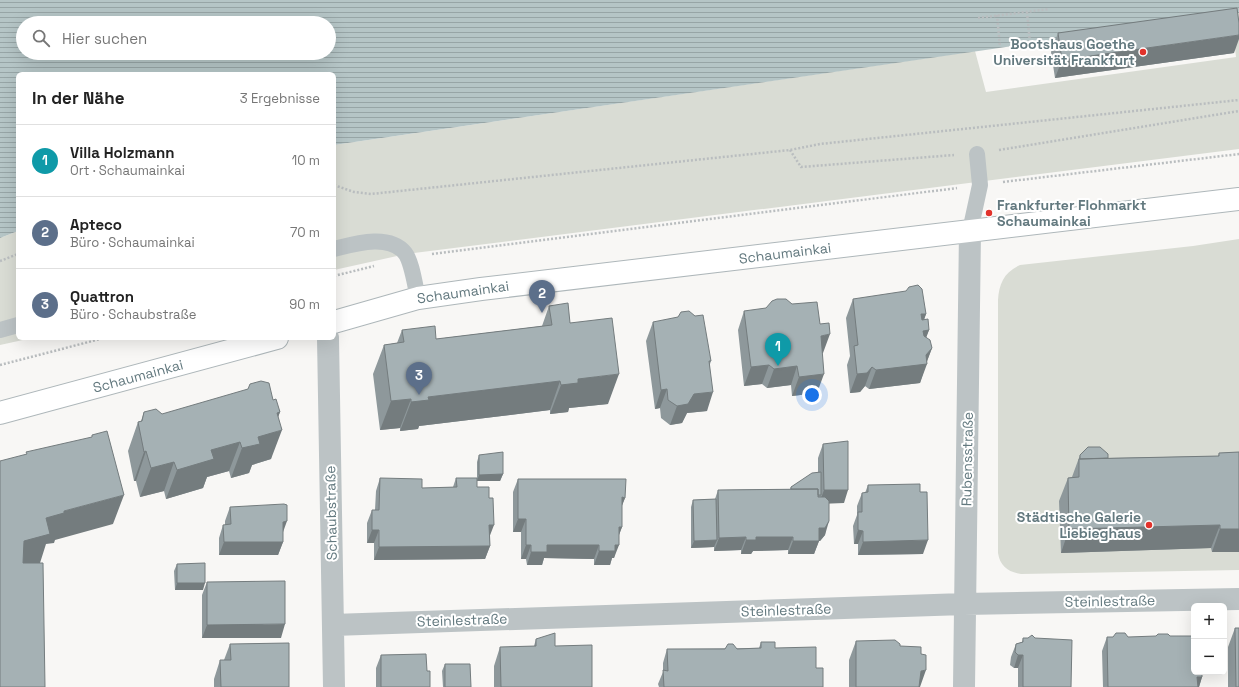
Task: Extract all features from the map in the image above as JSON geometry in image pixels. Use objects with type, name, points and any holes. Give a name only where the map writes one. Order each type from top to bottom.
[{"type":"street","name":"Schaumainkai","points":[[336,321],[418,298],[481,289],[1239,199]]},
{"type":"street","name":"Rubensstraße","points":[[964,687],[970,231]]},
{"type":"street","name":"Schaumainkai","points":[[0,413],[270,340]]},
{"type":"street","name":"Schaubstraße","points":[[328,340],[334,687]]},
{"type":"street","name":"Steinlestraße","points":[[333,625],[964,604],[1239,599]]},
{"type":"lane","points":[[970,231],[980,185],[977,154]]},
{"type":"lane","points":[[336,248],[362,242],[382,242],[396,246],[404,252],[408,258],[418,298]]},
{"type":"lane","points":[[0,330],[16,326]]},
{"type":"path","points":[[978,18],[1049,9]]},
{"type":"path","points":[[1027,12],[1030,43]]},
{"type":"path","points":[[997,15],[1000,47]]},
{"type":"path","points":[[336,186],[354,192],[371,194],[790,150],[828,143],[1239,100]]},
{"type":"path","points":[[790,150],[801,167],[977,154],[1239,111]]},
{"type":"path","points":[[336,276],[408,258],[457,250],[1239,154]]},
{"type":"path","points":[[0,261],[16,255]]},
{"type":"path","points":[[0,365],[96,340]]},
{"type":"shaded area","points":[[0,0],[1239,0],[1239,13],[336,145],[336,72],[16,72],[16,232],[0,238]]},
{"type":"shaded area","points":[[1239,13],[1239,149],[406,254],[336,270],[336,145],[975,51],[986,92],[1236,57],[1231,14]]},
{"type":"shaded area","points":[[16,232],[16,340],[23,340],[0,345],[0,238]]},
{"type":"shaded area","points":[[1239,239],[1239,570],[1021,574],[1012,572],[1005,568],[999,558],[998,553],[998,300],[1003,279],[1010,271],[1020,265],[1193,246]]},
{"type":"building","points":[[1237,8],[1239,35],[1062,60],[1058,33]]},
{"type":"building","points":[[918,285],[922,289],[926,314],[921,314],[922,320],[928,319],[929,330],[923,331],[924,336],[930,340],[932,348],[926,355],[927,364],[876,370],[872,367],[867,373],[857,374],[854,346],[858,345],[853,299],[906,291],[909,287]]},
{"type":"building","points":[[777,299],[786,299],[792,304],[817,302],[820,324],[829,323],[830,334],[821,336],[824,374],[799,377],[797,366],[774,369],[769,365],[751,367],[744,311],[766,308],[772,301]]},
{"type":"building","points":[[568,303],[570,323],[612,318],[619,374],[578,379],[578,383],[561,385],[560,381],[428,397],[429,400],[411,402],[411,399],[391,401],[384,345],[404,342],[402,330],[435,326],[436,339],[552,325],[549,306]]},
{"type":"building","points":[[689,311],[695,316],[703,315],[711,361],[709,361],[713,392],[694,394],[688,404],[677,406],[668,400],[667,389],[661,390],[653,322],[678,317],[681,312]]},
{"type":"building","points":[[261,381],[269,383],[273,400],[276,399],[280,412],[277,413],[282,430],[258,437],[260,444],[242,448],[240,442],[211,450],[214,459],[177,470],[174,462],[151,468],[146,451],[144,452],[138,422],[142,421],[144,412],[156,409],[162,414],[248,389],[250,384]]},
{"type":"building","points":[[107,431],[124,495],[64,511],[64,513],[46,518],[50,534],[24,541],[23,563],[43,563],[45,687],[0,687],[0,461],[27,454],[26,452],[92,437],[92,435]]},
{"type":"building","points":[[848,441],[848,490],[824,490],[823,444]]},
{"type":"building","points":[[1088,447],[1100,447],[1108,454],[1108,458],[1080,459],[1080,455]]},
{"type":"building","points":[[503,452],[503,474],[479,475],[479,455]]},
{"type":"building","name":"Städtische Galerie Liebieghaus","points":[[1239,452],[1239,529],[1220,529],[1220,525],[1069,529],[1068,478],[1079,477],[1079,459],[1219,456],[1219,453]]},
{"type":"building","points":[[821,472],[821,495],[818,495],[818,489],[791,489],[791,487],[812,473]]},
{"type":"building","points":[[380,478],[422,479],[422,488],[457,487],[456,478],[477,478],[477,487],[489,487],[489,498],[493,498],[494,525],[489,525],[490,546],[379,547],[379,530],[372,530],[372,510],[379,510]]},
{"type":"building","points":[[518,479],[626,479],[625,498],[622,497],[622,527],[619,527],[619,545],[615,545],[615,551],[599,551],[599,545],[547,545],[547,552],[531,552],[531,545],[526,545],[526,519],[518,519]]},
{"type":"building","points":[[920,484],[920,492],[927,492],[928,540],[863,542],[863,531],[858,530],[858,512],[862,512],[862,493],[868,492],[868,485]]},
{"type":"building","points":[[818,489],[818,497],[825,497],[829,501],[829,521],[825,528],[819,528],[819,541],[793,541],[793,537],[756,537],[756,540],[746,540],[746,537],[719,538],[718,490]]},
{"type":"building","points":[[716,499],[717,540],[694,541],[693,500]]},
{"type":"building","points":[[287,505],[287,521],[283,522],[283,542],[224,542],[223,525],[231,524],[230,507]]},
{"type":"building","points":[[205,563],[205,583],[177,583],[177,564]]},
{"type":"building","points":[[285,581],[285,624],[207,625],[207,582]]},
{"type":"building","points":[[1235,628],[1239,628],[1239,687],[1236,687]]},
{"type":"building","points":[[555,633],[555,646],[592,645],[592,687],[501,687],[500,647],[536,646],[536,639]]},
{"type":"building","points":[[1116,633],[1125,633],[1128,637],[1156,636],[1158,634],[1168,634],[1170,636],[1191,636],[1191,675],[1202,675],[1202,677],[1197,677],[1198,687],[1108,687],[1107,637],[1113,637]]},
{"type":"building","points":[[1032,635],[1035,638],[1072,640],[1071,687],[1023,687],[1023,655],[1018,655],[1015,652],[1016,644],[1023,642],[1023,638],[1028,638]]},
{"type":"building","points":[[895,640],[900,644],[900,646],[921,647],[921,654],[926,655],[926,670],[921,671],[919,687],[856,687],[856,641]]},
{"type":"building","points":[[761,642],[775,642],[775,648],[816,647],[816,668],[823,668],[823,687],[664,687],[663,670],[668,671],[667,649],[725,649],[728,644],[733,644],[737,649],[761,648]]},
{"type":"building","points":[[289,643],[289,687],[221,687],[220,660],[231,660],[230,644]]},
{"type":"building","points":[[426,654],[427,671],[430,671],[430,687],[381,687],[381,655]]},
{"type":"building","points":[[445,664],[470,664],[471,687],[445,687]]},
{"type":"place","name":"Bootshaus Goethe Universität Frankfurt","points":[[1143,52]]},
{"type":"place","name":"Frankfurter Flohmarkt Schaumainkai","points":[[989,213]]},
{"type":"place","name":"Apteco","points":[[542,313]]},
{"type":"place","name":"Villa Holzmann","points":[[778,366]]},
{"type":"place","name":"Quattron","points":[[419,395]]},
{"type":"place","name":"Städtische Galerie Liebieghaus","points":[[1149,525]]}]
